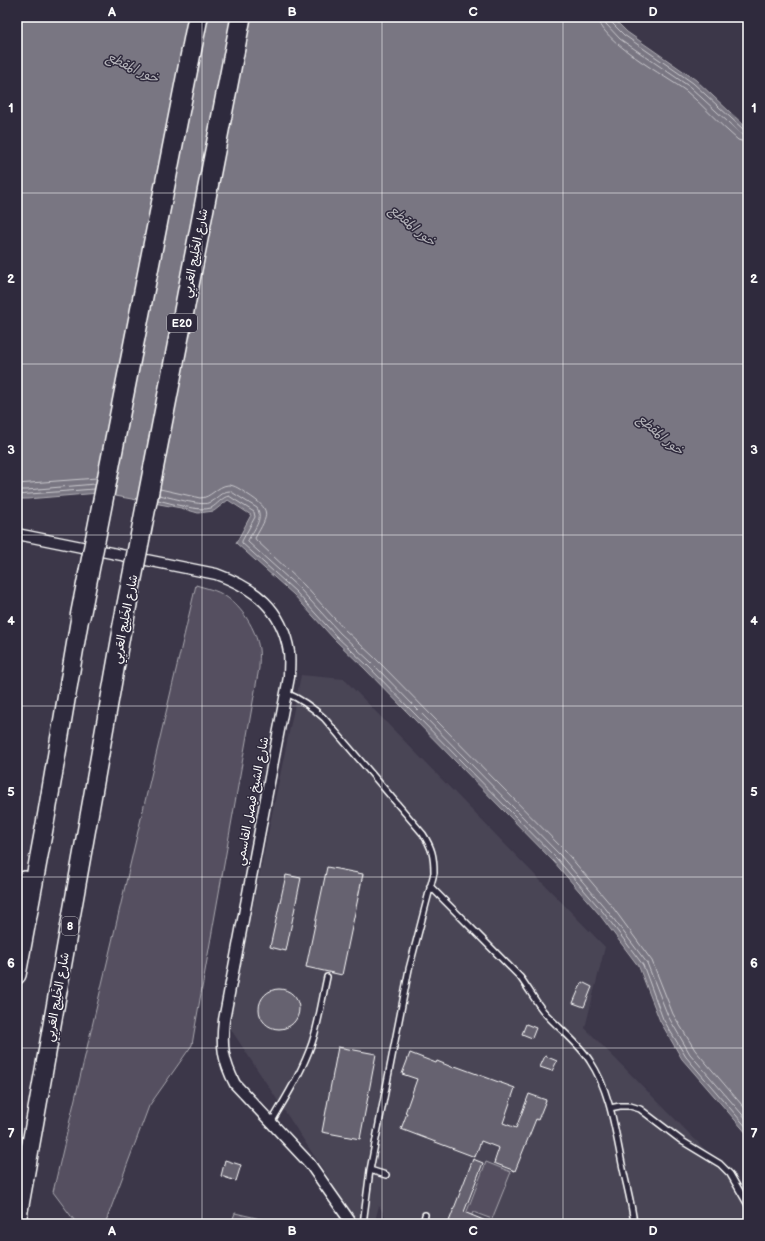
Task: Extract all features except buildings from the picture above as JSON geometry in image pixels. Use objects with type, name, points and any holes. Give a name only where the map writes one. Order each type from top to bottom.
[{"type":"highway","points":[[17,974],[46,818],[80,617],[198,17]]},
{"type":"highway","name":"شارع الخَلِيج العَربِي","points":[[17,1222],[122,630],[241,17]]},
{"type":"highway","points":[[17,906],[46,818]]},
{"type":"street","name":"شارع الشيخ فيصل القاسمي","points":[[17,534],[216,574],[235,580],[255,592],[272,610],[283,630],[289,653],[289,677],[222,1037],[223,1053],[228,1069],[236,1084],[310,1164],[352,1224]]},
{"type":"lane","points":[[286,693],[299,698],[324,718],[423,834],[430,846],[434,859],[434,873],[409,969],[370,1170],[363,1224]]},
{"type":"lane","points":[[430,886],[520,977],[536,1002],[584,1052],[597,1073],[610,1108],[631,1203],[634,1224]]},
{"type":"lane","points":[[271,1123],[298,1077],[310,1049],[317,1026],[327,977]]},
{"type":"lane","points":[[610,1108],[630,1106],[640,1109],[682,1141],[720,1164],[730,1174],[748,1205]]},
{"type":"lane","points":[[370,1170],[386,1175]]},
{"type":"lane","points":[[423,1224],[425,1216]]},
{"type":"shaded area","points":[[196,585],[222,594],[242,612],[255,634],[259,649],[259,668],[192,1045],[149,1106],[105,1224],[77,1224],[53,1192]]},
{"type":"shaded area","points":[[301,675],[344,679],[605,947],[585,1028],[748,1193],[748,1224],[390,1224],[379,1206],[374,1224],[359,1224],[228,1025]]},
{"type":"shaded area","points":[[486,1162],[511,1172],[492,1219],[473,1212],[468,1224],[462,1224]]},
{"type":"shaded area","points":[[235,1213],[282,1224],[231,1224]]},
{"type":"water","name":"خور المقطع","points":[[17,17],[612,17],[627,32],[696,80],[748,129],[748,1135],[682,1059],[660,1021],[639,967],[599,914],[554,862],[334,639],[294,595],[236,543],[251,515],[228,500],[214,511],[198,513],[181,508],[99,493],[17,499]]}]
